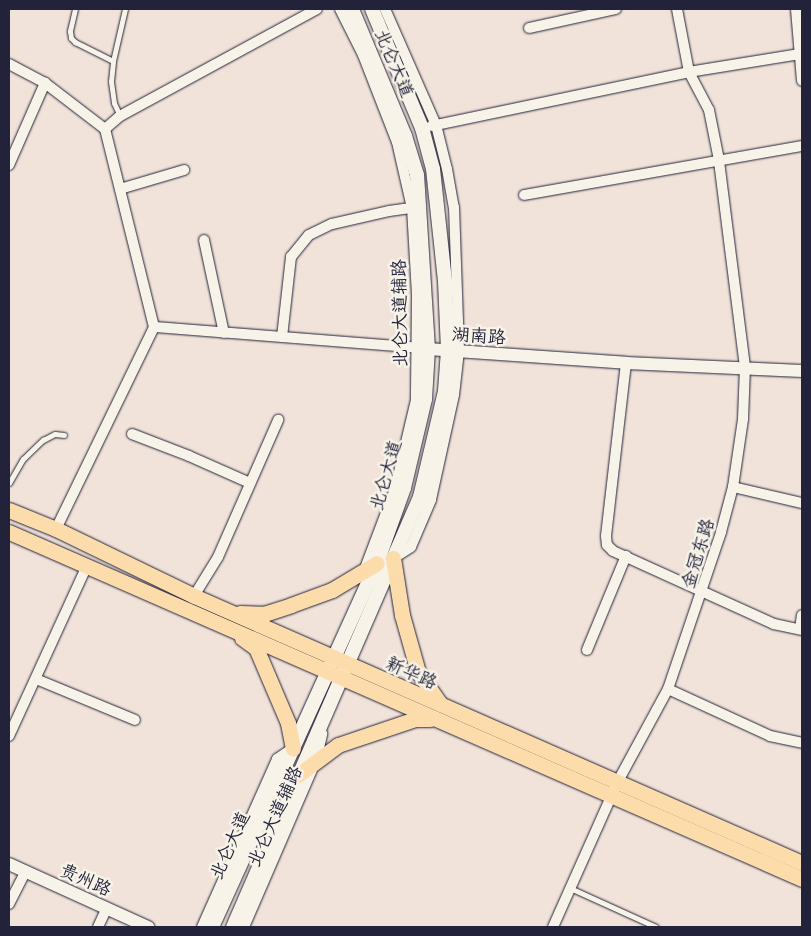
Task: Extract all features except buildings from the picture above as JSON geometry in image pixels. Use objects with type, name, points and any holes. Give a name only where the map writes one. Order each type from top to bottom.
[{"type":"main road","name":"北仑大道","points":[[233,927],[298,775],[326,715],[351,620],[404,488],[425,398],[415,207],[416,175],[405,136],[352,9]]},
{"type":"main road","name":"北仑大道","points":[[212,927],[293,748],[338,668],[393,558],[420,497],[453,350],[429,127],[372,9]]},
{"type":"main road","name":"新华路","points":[[9,510],[56,529],[194,596],[230,619]]},
{"type":"main road","name":"新华路","points":[[9,532],[87,566],[230,619],[615,789],[802,863]]},
{"type":"main road","points":[[298,775],[338,745],[439,712],[418,672],[402,615],[393,558]]},
{"type":"main road","points":[[230,619],[264,614],[332,590],[371,567]]},
{"type":"main road","points":[[230,619],[256,648],[288,723],[293,748]]},
{"type":"main road","name":"新华路","points":[[615,789],[802,879]]},
{"type":"street","points":[[105,129],[120,116],[317,9]]},
{"type":"street","points":[[282,337],[291,257],[309,235],[332,224],[415,207],[398,142],[362,55],[340,9]]},
{"type":"street","points":[[385,9],[429,127],[689,72],[800,54]]},
{"type":"street","points":[[529,28],[616,9]]},
{"type":"street","name":"金冠东路","points":[[553,927],[615,789],[668,689],[703,591],[733,488],[743,418],[745,367],[719,160],[708,110],[689,72],[676,9]]},
{"type":"street","points":[[796,9],[802,81]]},
{"type":"street","points":[[9,64],[45,83],[105,129],[154,327],[56,529]]},
{"type":"street","points":[[9,165],[45,83]]},
{"type":"street","points":[[524,195],[802,146]]},
{"type":"street","points":[[120,189],[184,170]]},
{"type":"street","points":[[204,240],[224,333]]},
{"type":"street","name":"湖南路","points":[[154,327],[626,363],[802,371]]},
{"type":"street","points":[[626,363],[606,536],[607,545],[613,551],[774,624],[801,629],[802,615]]},
{"type":"street","points":[[194,596],[218,557],[278,420]]},
{"type":"street","points":[[132,434],[189,456],[250,483]]},
{"type":"street","points":[[733,488],[802,503]]},
{"type":"street","points":[[587,650],[626,556]]},
{"type":"street","points":[[9,736],[87,566]]},
{"type":"street","points":[[36,679],[136,720]]},
{"type":"street","points":[[668,689],[770,736],[802,743]]},
{"type":"street","name":"北仑大道辅路","points":[[244,927],[316,761],[326,715]]},
{"type":"street","name":"北仑大道辅路","points":[[202,927],[277,759],[293,748]]},
{"type":"street","name":"贵州路","points":[[9,864],[148,927]]},
{"type":"street","points":[[9,904],[26,871]]},
{"type":"street","points":[[98,927],[107,908]]},
{"type":"lane","points":[[76,9],[70,32],[71,38],[75,42],[113,61]]},
{"type":"lane","points":[[120,116],[111,92],[113,61],[125,9]]},
{"type":"lane","points":[[9,483],[23,459],[43,440],[55,434],[64,434]]},
{"type":"lane","points":[[570,888],[649,926],[656,927]]}]
